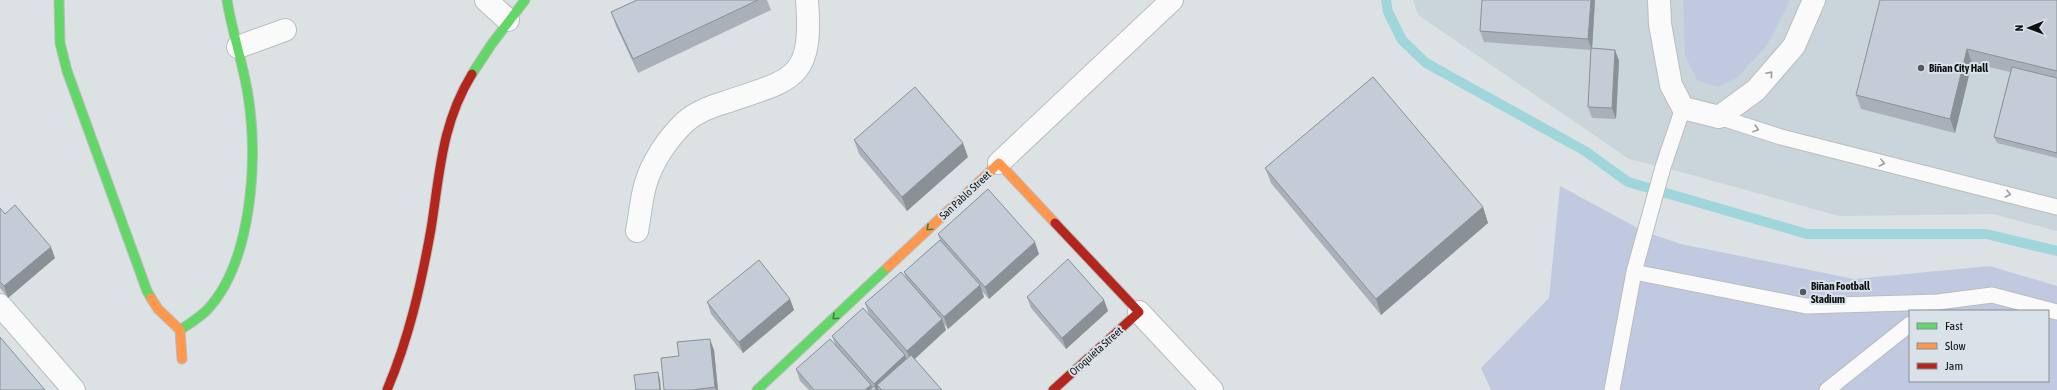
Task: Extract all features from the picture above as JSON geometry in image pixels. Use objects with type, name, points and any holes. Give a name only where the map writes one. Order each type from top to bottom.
[{"type":"street","points":[[59,0],[60,43],[67,71],[144,284],[158,309],[180,330],[182,359]]},
{"type":"street","points":[[180,330],[211,307],[226,282],[238,251],[250,203],[254,164],[253,133],[248,94],[226,0]]},
{"type":"street","points":[[486,0],[508,20]]},
{"type":"street","points":[[387,390],[396,371],[420,296],[447,129],[472,73],[508,20],[525,0]]},
{"type":"street","points":[[637,231],[645,185],[654,163],[686,122],[711,106],[780,83],[796,72],[806,54],[809,27],[807,0]]},
{"type":"street","name":"San Pablo Street","points":[[757,390],[1172,0]]},
{"type":"street","points":[[1659,0],[1660,24],[1672,85],[1683,108],[1719,117],[1756,90],[1794,46],[1814,0]]},
{"type":"street","points":[[238,47],[285,30]]},
{"type":"street","points":[[999,163],[1212,390]]},
{"type":"street","points":[[0,305],[74,390]]},
{"type":"street","name":"Oroquieta Street","points":[[1053,390],[1139,312]]},
{"type":"lane","points":[[1612,390],[1634,272],[1644,232],[1663,166],[1683,108]]},
{"type":"lane","points":[[1719,117],[1781,137],[2057,207]]},
{"type":"lane","points":[[1634,272],[1806,306],[1932,306],[1992,295],[2057,312]]},
{"type":"lane","points":[[1827,390],[1909,325]]},
{"type":"shaded area","points":[[1413,0],[2057,0],[2057,231],[1993,214],[1839,216],[1629,159],[1418,15]]},
{"type":"shaded area","points":[[1683,0],[1790,0],[1767,45],[1738,77],[1718,87],[1697,80],[1685,55]]},
{"type":"shaded area","name":"Biñan Football Stadium","points":[[1560,186],[1645,232],[1681,244],[1854,279],[1990,266],[2057,286],[2057,390],[1491,390],[1481,368],[1549,298]]},
{"type":"building","points":[[637,0],[758,0],[633,59],[611,12]]},
{"type":"building","points":[[1482,0],[1591,0],[1588,39],[1480,31]]},
{"type":"building","name":"Biñan City Hall","points":[[1880,0],[2057,0],[2057,71],[1967,49],[1950,119],[1856,95]]},
{"type":"building","points":[[1591,48],[1615,50],[1612,108],[1588,107]]},
{"type":"building","points":[[2012,67],[2057,78],[2057,153],[1994,137]]},
{"type":"building","points":[[1373,77],[1483,207],[1376,299],[1265,168]]},
{"type":"building","points":[[915,87],[963,143],[902,197],[854,140]]},
{"type":"building","points":[[988,189],[1035,242],[985,287],[938,234]]},
{"type":"building","points":[[15,205],[51,247],[4,286],[0,282],[0,208],[5,214]]},
{"type":"building","points":[[940,240],[980,285],[944,317],[904,272]]},
{"type":"building","points":[[1068,259],[1104,300],[1062,338],[1027,297]]},
{"type":"building","points":[[759,260],[790,299],[739,342],[707,302]]},
{"type":"building","points":[[901,272],[942,319],[907,351],[865,303]]},
{"type":"building","points":[[863,308],[905,355],[874,384],[832,336]]},
{"type":"building","points":[[0,337],[45,390],[0,390]]},
{"type":"building","points":[[710,339],[715,387],[692,390],[664,390],[661,358],[679,356],[677,342]]},
{"type":"building","points":[[830,339],[871,385],[865,390],[814,390],[796,369]]},
{"type":"building","points":[[911,355],[942,390],[882,390],[877,385]]},
{"type":"building","points":[[658,372],[660,390],[636,390],[634,375]]},
{"type":"building","points":[[874,386],[877,390],[869,390]]},
{"type":"waterway","points":[[1386,0],[1388,12],[1402,40],[1426,63],[1585,151],[1628,182],[1807,234],[1986,234],[2057,251]]},
{"type":"traffic: fast","points":[[59,0],[60,43],[67,71],[147,291],[151,298]]},
{"type":"traffic: fast","points":[[180,330],[207,310],[222,289],[234,265],[243,237],[248,208],[252,178],[251,120],[246,83],[227,0]]},
{"type":"traffic: fast","points":[[472,74],[491,45],[525,0]]},
{"type":"traffic: fast","points":[[757,390],[888,267]]},
{"type":"traffic: slow","points":[[888,267],[999,163],[1055,223]]},
{"type":"traffic: slow","points":[[151,298],[158,309],[180,330],[182,359]]},
{"type":"traffic: jam","points":[[387,390],[402,351],[423,270],[443,150],[448,131],[454,112],[472,74]]},
{"type":"traffic: jam","points":[[1053,390],[1139,312],[1055,223]]},
{"type":"place","name":"Biñan City Hall","points":[[1921,68]]},
{"type":"place","name":"Biñan Football Stadium","points":[[1803,292]]}]
